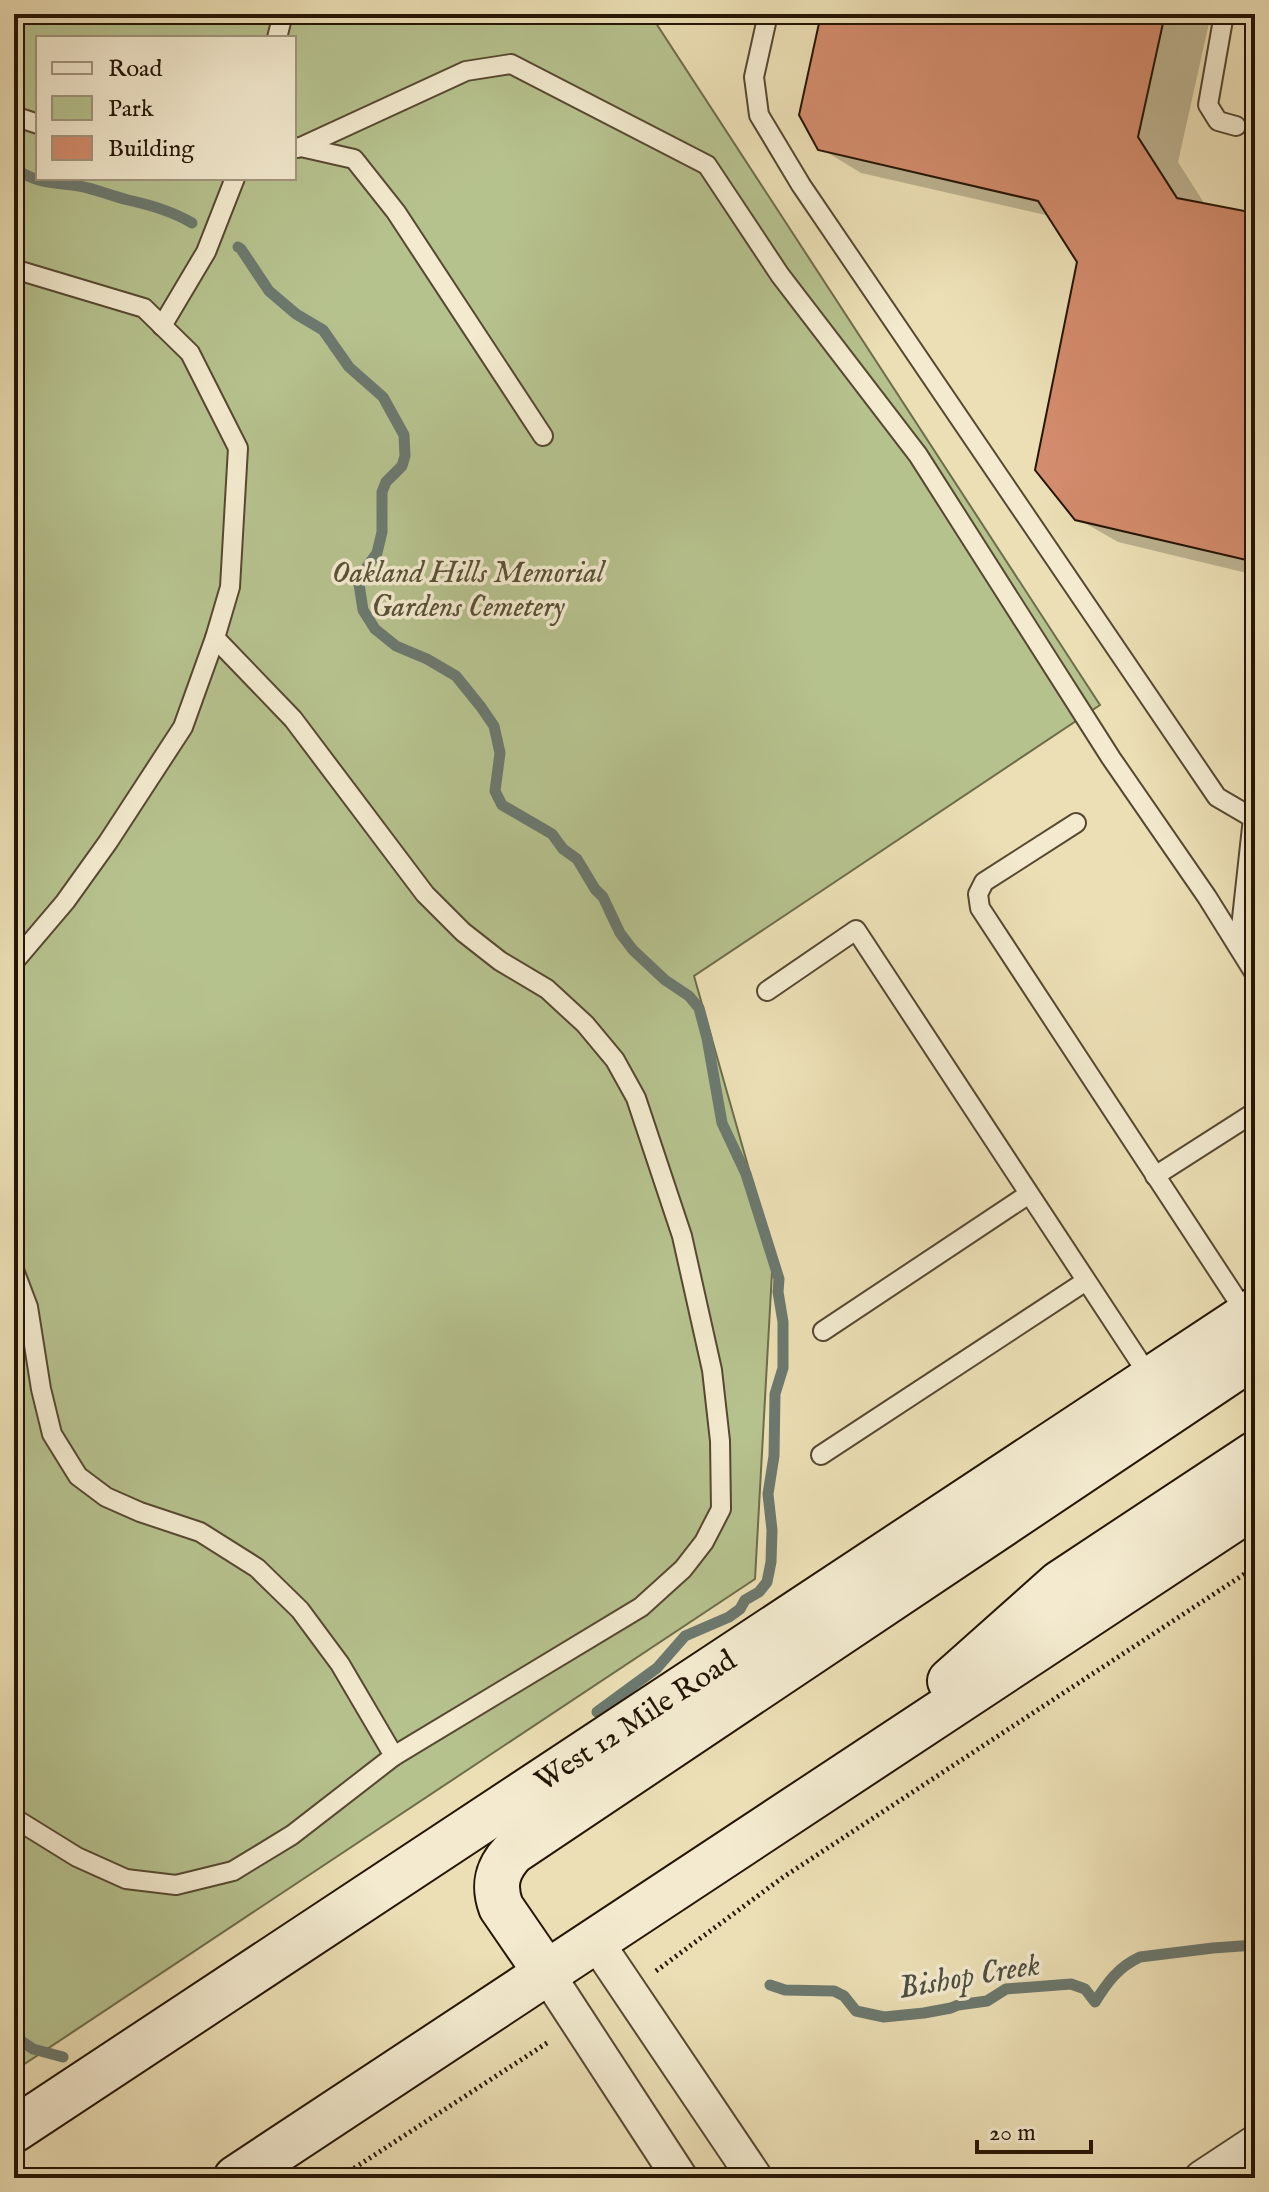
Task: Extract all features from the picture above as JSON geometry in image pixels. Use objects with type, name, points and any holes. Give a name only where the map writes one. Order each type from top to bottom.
[{"type":"main road","name":"West 12 Mile Road","points":[[14,2130],[1151,1379],[1252,1327]]},
{"type":"main road","points":[[547,1974],[501,1907],[497,1895],[499,1871],[513,1852],[1252,1327]]},
{"type":"main road","points":[[825,1791],[1060,1583],[1255,1454]]},
{"type":"main road","points":[[236,2178],[1255,1505]]},
{"type":"street","points":[[596,1942],[755,2178]]},
{"type":"street","points":[[547,1974],[680,2178]]},
{"type":"street","points":[[1202,2178],[1255,2143]]},
{"type":"lane","points":[[278,36],[283,14]]},
{"type":"lane","points":[[768,14],[754,77],[759,115],[801,185],[1217,797],[1254,817],[1239,946]]},
{"type":"lane","points":[[1224,14],[1208,105],[1218,121],[1236,126]]},
{"type":"lane","points":[[297,148],[466,71],[511,64],[707,165],[780,275],[918,455],[1111,758],[1255,974]]},
{"type":"lane","points":[[14,116],[36,123]]},
{"type":"lane","points":[[297,148],[354,159],[396,212],[543,436]]},
{"type":"lane","points":[[162,326],[206,252],[234,180]]},
{"type":"lane","points":[[14,269],[144,308],[190,353],[238,448],[230,587],[183,727],[65,902],[14,962]]},
{"type":"lane","points":[[14,1818],[77,1857],[126,1879],[176,1885],[233,1871],[292,1835],[394,1756],[641,1607],[683,1569],[704,1542],[721,1509],[720,1441],[712,1370],[682,1236],[636,1098],[615,1060],[585,1024],[547,989],[500,961],[463,932],[425,894],[293,719],[215,638]]},
{"type":"lane","points":[[1076,823],[984,882],[978,894],[980,908],[1252,1327]]},
{"type":"lane","points":[[767,991],[856,930],[1151,1379]]},
{"type":"lane","points":[[1155,1176],[1255,1112]]},
{"type":"lane","points":[[823,1331],[1029,1194]]},
{"type":"lane","points":[[14,1270],[28,1307],[41,1389],[52,1434],[78,1476],[106,1497],[200,1532],[257,1568],[300,1610],[340,1664],[394,1756]]},
{"type":"lane","points":[[821,1455],[1086,1281]]},
{"type":"path","points":[[629,1991],[782,1878],[1255,1567]]},
{"type":"path","points":[[339,2178],[578,2023]]},
{"type":"green space","name":"Oakland Hills Memorial Gardens Cemetery","points":[[14,14],[650,14],[1100,705],[694,976],[773,1254],[755,1579],[14,2071]]},
{"type":"building","points":[[821,14],[1165,14],[1138,137],[1177,198],[1255,213],[1255,562],[1075,520],[1035,470],[1077,262],[1038,201],[818,150],[799,115]]},
{"type":"waterway","points":[[14,168],[36,179]]},
{"type":"waterway","points":[[38,180],[85,187],[153,206],[192,223]]},
{"type":"waterway","points":[[238,247],[269,291],[296,314],[323,330],[349,367],[383,397],[404,435],[402,466],[386,482],[382,492],[382,532],[377,553],[359,584],[363,610],[375,629],[396,646],[456,676],[494,726],[500,753],[495,791],[502,805],[552,834],[563,849],[577,859],[633,950],[665,980],[689,996],[699,1008],[722,1123],[746,1174],[779,1279],[783,1368],[775,1394],[774,1456],[768,1494],[772,1530],[771,1562],[767,1582],[729,1617],[685,1636],[657,1668],[597,1712]]},
{"type":"waterway","name":"Bishop Creek","points":[[770,1985],[785,1990],[834,1991],[844,1996],[856,2011],[884,2017],[987,2001],[1006,1989],[1071,1984],[1085,1989],[1095,2002],[1114,1976],[1140,1957],[1255,1945]]},
{"type":"waterway","name":"Bishop Creek","points":[[14,2036],[33,2049],[63,2057]]}]
